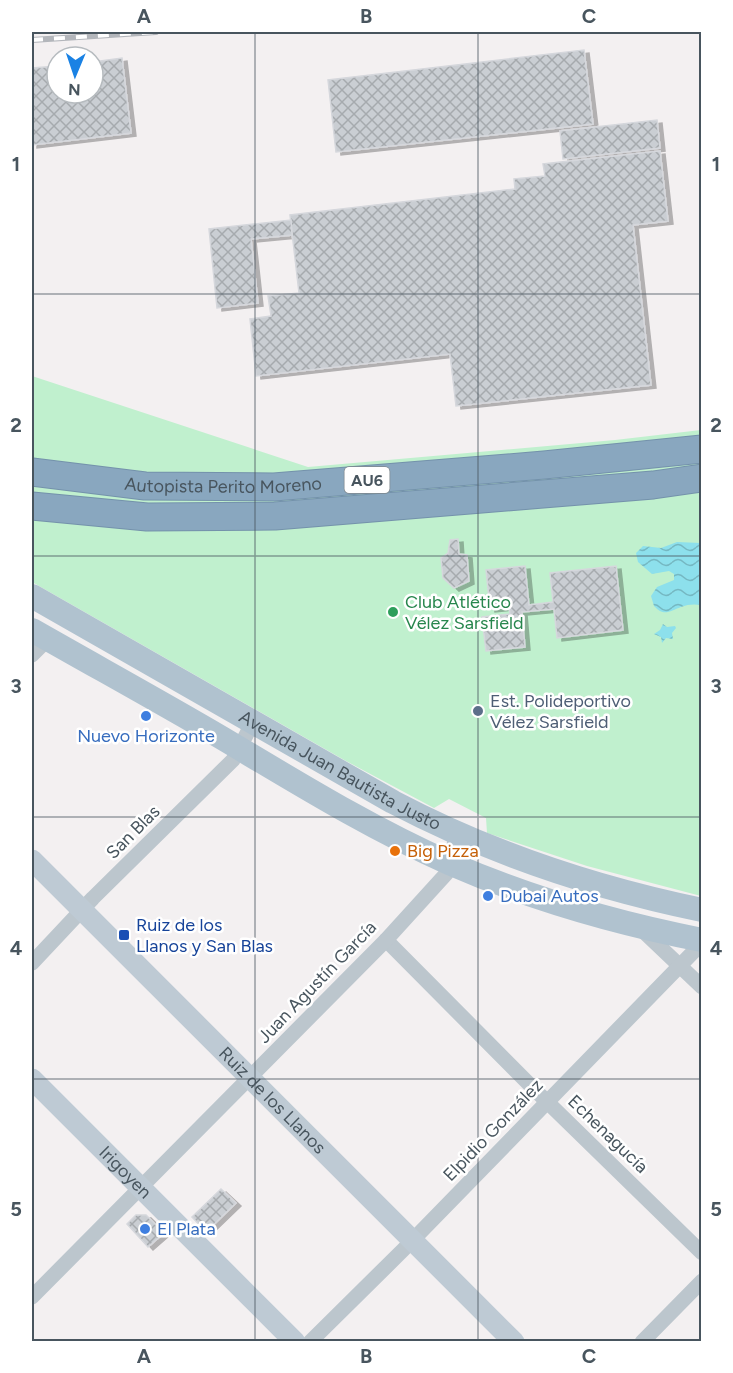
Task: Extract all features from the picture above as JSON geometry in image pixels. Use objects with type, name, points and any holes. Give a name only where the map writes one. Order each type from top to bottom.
[{"type":"highway","name":"Autopista Perito Moreno","points":[[32,472],[145,486],[274,487],[614,459],[702,449]]},
{"type":"highway","name":"Autopista Perito Moreno","points":[[32,506],[147,517],[275,516],[652,485],[702,478]]},
{"type":"main road","name":"Avenida Juan Bautista Justo","points":[[32,596],[393,802],[457,834],[568,875],[640,897],[702,910]]},
{"type":"main road","name":"Avenida Juan Bautista Justo","points":[[37,642],[239,748],[374,826],[450,863],[513,888],[573,908],[702,941]]},
{"type":"street","name":"San Blas","points":[[32,963],[233,760],[253,722]]},
{"type":"street","name":"Juan Agustín García","points":[[32,1297],[386,940],[446,874],[457,834]]},
{"type":"street","name":"Ruiz de los Llanos","points":[[32,860],[81,911],[251,1076],[514,1341]]},
{"type":"street","points":[[638,926],[702,987]]},
{"type":"street","name":"Echenagucía","points":[[386,940],[702,1253]]},
{"type":"street","name":"Elpidio González","points":[[310,1341],[680,967],[702,941]]},
{"type":"street","name":"Irigoyen","points":[[32,1079],[296,1341]]},
{"type":"street","points":[[642,1341],[702,1281]]},
{"type":"green space","name":"Club Atlético Vélez Sarsfield","points":[[32,376],[308,467],[615,440],[701,430],[701,896],[587,866],[487,833],[486,818],[449,799],[434,808],[346,761],[32,582]]},
{"type":"water","points":[[677,542],[701,543],[701,605],[686,605],[664,612],[654,606],[651,596],[657,587],[674,580],[674,574],[669,571],[652,574],[638,562],[636,553],[643,546],[661,548]]},
{"type":"water","points":[[663,624],[676,628],[672,633],[673,639],[666,638],[662,643],[661,637],[654,634]]},
{"type":"building","points":[[584,50],[593,124],[336,152],[328,80]]},
{"type":"building","points":[[122,58],[131,133],[32,145],[32,68],[45,67],[45,105],[105,105],[105,60]]},
{"type":"building","points":[[657,120],[660,148],[563,159],[560,131]]},
{"type":"building","points":[[660,151],[668,221],[633,225],[651,385],[456,406],[450,354],[256,376],[250,319],[271,316],[268,296],[299,293],[290,215],[515,189],[514,179],[545,176],[543,164]]},
{"type":"building","points":[[291,220],[292,235],[251,239],[258,303],[217,308],[209,229]]},
{"type":"building","points":[[458,539],[459,554],[467,555],[469,581],[454,588],[443,578],[441,558],[448,553],[450,540]]},
{"type":"building","points":[[525,566],[529,605],[553,602],[550,573],[616,566],[623,630],[557,638],[554,609],[522,612],[525,647],[486,651],[482,617],[510,614],[509,607],[490,609],[486,570]]},
{"type":"building","points":[[221,1189],[236,1203],[206,1232],[192,1217]]},
{"type":"building","name":"El Plata","points":[[136,1215],[146,1215],[164,1233],[148,1247],[127,1224]]},
{"type":"railway","points":[[32,40],[156,32]]},
{"type":"place","name":"Club Atlético Vélez Sarsfield","points":[[393,612]]},
{"type":"place","name":"Est. Polideportivo Vélez Sarsfield","points":[[478,711]]},
{"type":"place","name":"Nuevo Horizonte","points":[[146,716]]},
{"type":"place","name":"Big Pizza","points":[[395,851]]},
{"type":"place","name":"Dubai Autos","points":[[488,896]]},
{"type":"place","name":"Ruiz de los Llanos y San Blas","points":[[124,935]]},
{"type":"place","name":"El Plata","points":[[145,1229]]}]
